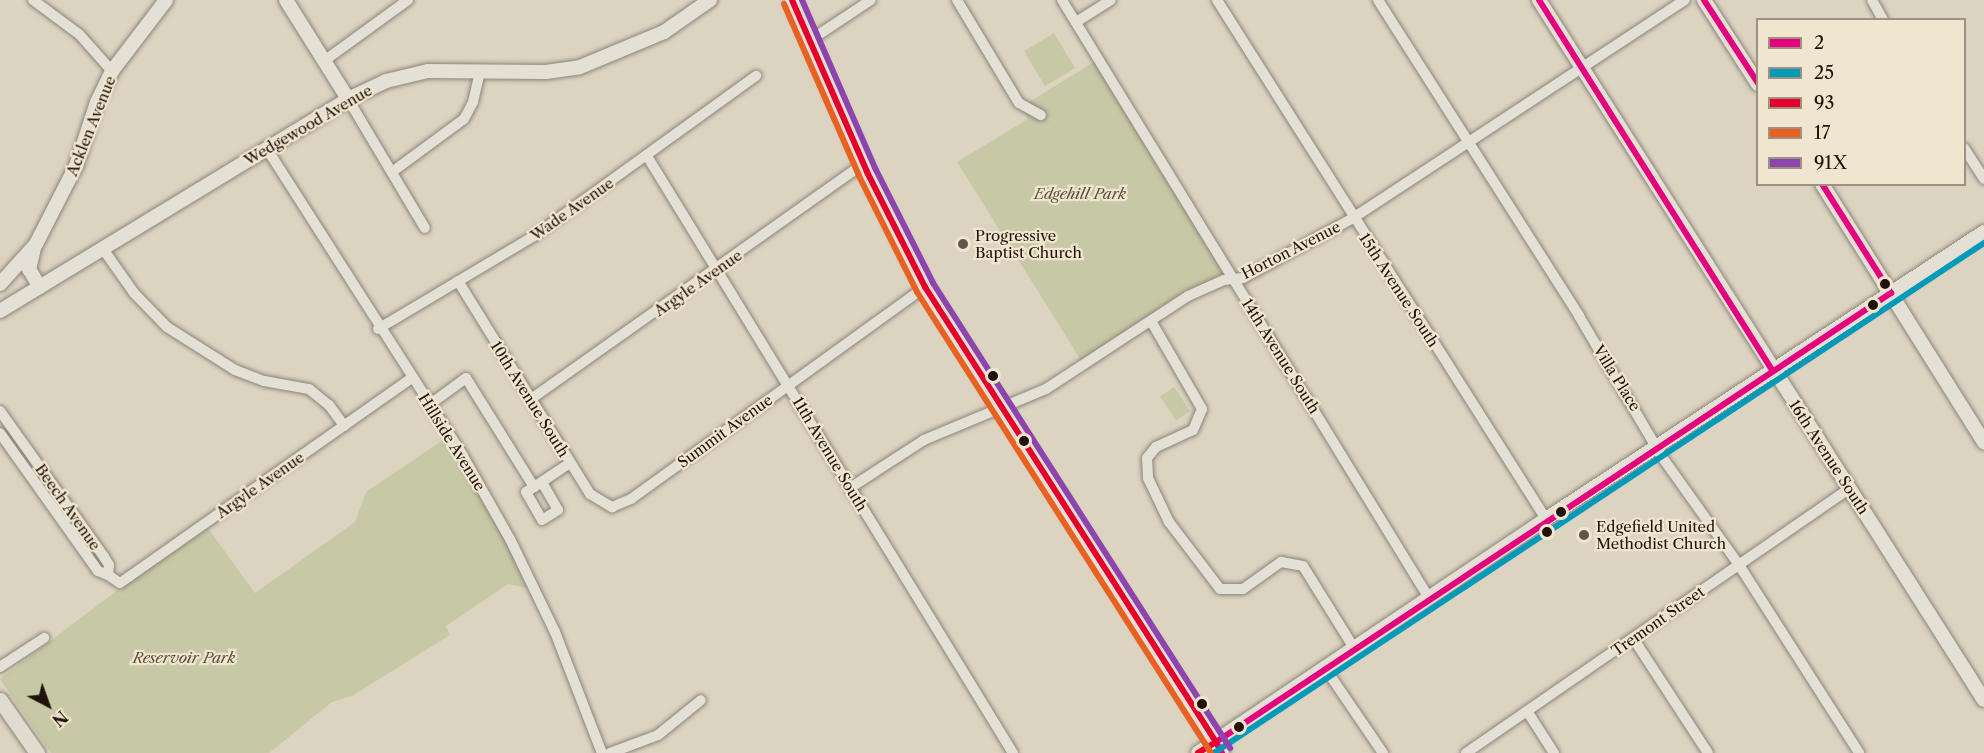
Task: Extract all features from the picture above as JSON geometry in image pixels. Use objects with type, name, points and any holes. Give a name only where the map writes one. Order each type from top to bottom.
[{"type":"main road","name":"Acklen Avenue","points":[[0,284],[36,243],[76,166],[97,102],[112,71],[166,0]]},
{"type":"main road","points":[[286,0],[348,99]]},
{"type":"main road","name":"Wedgewood Avenue","points":[[0,311],[348,99],[386,81],[428,71],[546,72],[580,67],[664,32],[710,0]]},
{"type":"main road","points":[[792,0],[863,164],[925,287],[1004,407],[1219,747]]},
{"type":"main road","name":"16th Avenue South","points":[[1539,0],[1771,369],[1850,488],[1984,700]]},
{"type":"main road","points":[[1704,0],[1756,81]]},
{"type":"main road","points":[[1823,186],[1984,442]]},
{"type":"main road","points":[[1198,753],[1219,747],[1325,668],[1429,597],[1771,369],[1984,232]]},
{"type":"main road","points":[[36,243],[29,269],[40,287]]},
{"type":"main road","points":[[0,700],[37,753]]},
{"type":"street","points":[[33,0],[79,34],[112,71]]},
{"type":"street","points":[[324,61],[408,0]]},
{"type":"street","points":[[809,41],[871,0]]},
{"type":"street","points":[[957,0],[1019,103],[1041,115]]},
{"type":"street","name":"14th Avenue South","points":[[1062,0],[1429,597]]},
{"type":"street","points":[[1076,22],[1111,0]]},
{"type":"street","name":"15th Avenue South","points":[[1216,0],[1546,519]]},
{"type":"street","name":"Villa Place","points":[[1378,0],[1657,446],[1739,565],[1859,753]]},
{"type":"street","name":"Horton Avenue","points":[[850,488],[924,440],[1046,389],[1188,296],[1234,279],[1243,278],[1353,218],[1685,0]]},
{"type":"street","points":[[1872,0],[1882,18]]},
{"type":"street","points":[[392,172],[464,118],[473,102],[480,71]]},
{"type":"street","name":"Wade Avenue","points":[[378,329],[534,236],[756,76]]},
{"type":"street","points":[[348,99],[425,228]]},
{"type":"street","name":"Hillside Avenue","points":[[267,149],[378,329],[429,405],[520,559],[578,687],[602,753]]},
{"type":"street","points":[[1966,150],[1984,179]]},
{"type":"street","name":"11th Avenue South","points":[[647,156],[789,384],[850,488],[1013,753]]},
{"type":"street","name":"Argyle Avenue","points":[[531,399],[717,270],[863,164]]},
{"type":"street","points":[[104,249],[134,293],[167,327],[235,370],[264,381],[309,390],[329,405],[344,426]]},
{"type":"street","name":"10th Avenue South","points":[[458,281],[594,499],[612,507]]},
{"type":"street","name":"Summit Avenue","points":[[612,507],[631,500],[925,287]]},
{"type":"street","points":[[1150,321],[1202,409],[1193,430],[1156,447],[1147,458],[1148,478],[1169,522],[1220,589],[1243,589],[1277,563],[1292,561],[1303,566],[1354,648]]},
{"type":"street","name":"Argyle Avenue","points":[[108,575],[120,583],[412,378]]},
{"type":"street","points":[[429,405],[466,378],[538,484],[570,463]]},
{"type":"street","name":"Beech Avenue","points":[[0,411],[109,565],[108,575],[98,571],[0,433]]},
{"type":"street","points":[[28,473],[39,465]]},
{"type":"street","name":"Tremont Street","points":[[1466,753],[1850,488]]},
{"type":"street","points":[[0,667],[44,638]]},
{"type":"street","points":[[1633,638],[1708,753]]},
{"type":"street","points":[[1325,668],[1383,753]]},
{"type":"street","points":[[610,753],[658,735],[701,700]]},
{"type":"street","points":[[1527,711],[1554,753]]},
{"type":"green space","points":[[1054,33],[1075,68],[1045,86],[1024,51]]},
{"type":"green space","name":"Edgehill Park","points":[[1099,59],[1234,279],[1224,280],[1084,365],[957,162],[1028,119],[1021,107]]},
{"type":"green space","points":[[1174,387],[1190,411],[1176,421],[1160,397]]},
{"type":"green space","name":"Reservoir Park","points":[[449,436],[533,585],[527,588],[508,584],[446,626],[450,635],[352,696],[332,702],[269,753],[51,753],[0,679],[205,524],[255,593],[355,522],[366,492]]},
{"type":"transit line","name":"93","points":[[792,0],[867,172],[925,287],[1216,742],[1198,753]]},
{"type":"transit line","name":"91X","points":[[802,0],[875,168],[933,283],[1230,748]]},
{"type":"transit line","name":"2","points":[[1539,0],[1771,369]]},
{"type":"transit line","name":"2","points":[[1704,0],[1756,80]]},
{"type":"transit line","name":"17","points":[[784,4],[859,176],[917,292],[1211,753]]},
{"type":"transit line","name":"2","points":[[1222,753],[1216,742],[1891,293],[1823,186]]},
{"type":"transit line","name":"25","points":[[1214,753],[1984,243]]},
{"type":"place","name":"Progressive Baptist Church","points":[[963,244]]},
{"type":"place","name":"Edgefield United Methodist Church","points":[[1584,535]]}]
